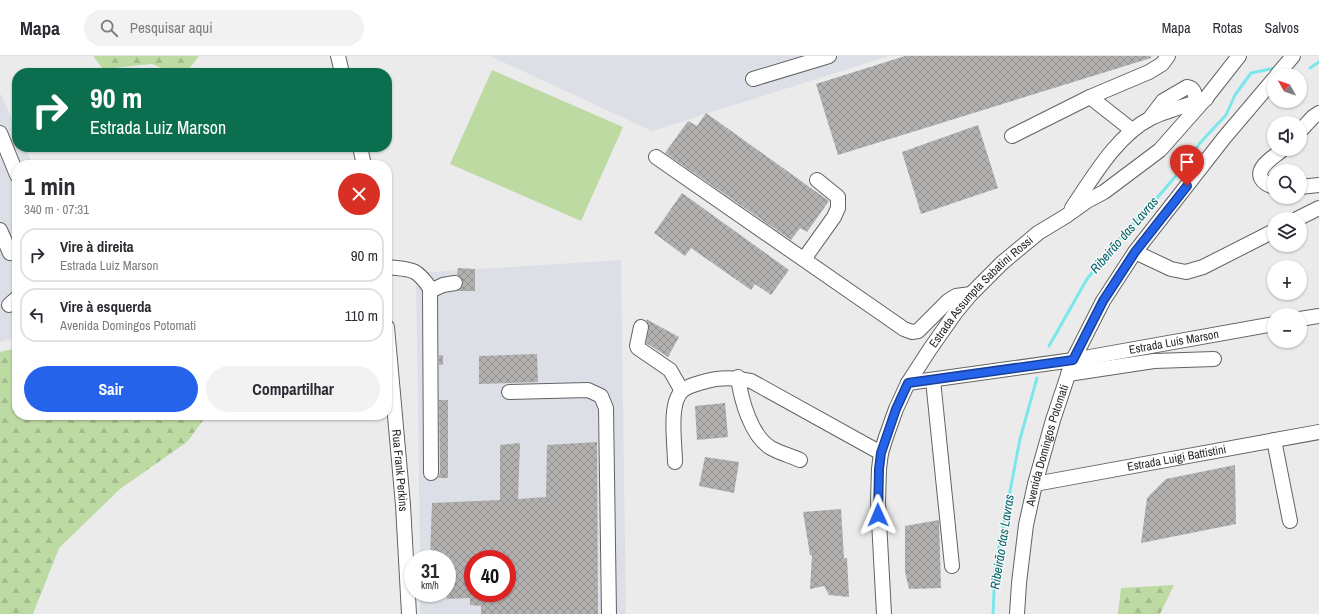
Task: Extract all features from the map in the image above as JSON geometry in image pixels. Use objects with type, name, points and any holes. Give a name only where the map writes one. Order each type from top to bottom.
[{"type":"street","points":[[338,56],[341,68]]},
{"type":"street","points":[[753,79],[828,56]]},
{"type":"street","points":[[1012,136],[1090,97],[1149,72],[1162,64],[1168,56]]},
{"type":"street","name":"Estrada Assumpta Sabatini Rossi","points":[[884,614],[878,502],[879,469],[881,453],[896,409],[908,383],[956,312],[971,294],[1002,263],[1038,233],[1087,201],[1104,192],[1160,150],[1239,56]]},
{"type":"street","points":[[1283,68],[1293,56]]},
{"type":"street","name":"Avenida Domingos Potomati","points":[[1017,614],[1026,525],[1035,484],[1053,420],[1073,360],[1103,301],[1135,252],[1224,138],[1267,86]]},
{"type":"street","points":[[1090,97],[1132,130]]},
{"type":"street","points":[[1066,216],[1114,150],[1132,130],[1150,118],[1201,100]]},
{"type":"street","points":[[1307,123],[1319,113]]},
{"type":"street","points":[[0,133],[12,163]]},
{"type":"street","points":[[1267,184],[1262,180],[1260,173],[1263,167],[1275,156]]},
{"type":"street","points":[[656,157],[904,329],[912,332],[918,331],[948,301],[956,296],[971,294]]},
{"type":"street","points":[[804,259],[834,217],[838,208],[838,197],[818,180]]},
{"type":"street","points":[[1307,186],[1319,185]]},
{"type":"street","points":[[1307,214],[1319,208]]},
{"type":"street","points":[[0,230],[9,254]]},
{"type":"street","points":[[1135,252],[1171,269],[1186,272],[1203,267],[1267,235]]},
{"type":"street","points":[[392,268],[414,270],[430,288],[431,473]]},
{"type":"street","points":[[430,291],[443,285],[455,283]]},
{"type":"street","points":[[1307,319],[1319,316]]},
{"type":"street","name":"Estrada Luís Marson","points":[[908,383],[1073,360],[1267,325]]},
{"type":"street","points":[[641,327],[637,346],[638,348],[670,370],[682,391]]},
{"type":"street","points":[[1068,374],[1154,361],[1214,359]]},
{"type":"street","points":[[675,462],[673,414],[676,398],[682,391],[690,386],[725,377],[751,381],[881,453]]},
{"type":"street","points":[[738,378],[740,394],[746,413],[762,441],[771,448],[800,460]]},
{"type":"street","points":[[933,380],[952,566]]},
{"type":"street","name":"Rua Frank Perkins","points":[[392,383],[403,505],[409,614]]},
{"type":"street","points":[[509,392],[588,390],[601,396],[606,408],[609,614]]},
{"type":"street","name":"Estrada Luigi Battistini","points":[[1035,484],[1319,432]]},
{"type":"street","points":[[1274,440],[1290,521]]},
{"type":"shaded area","points":[[490,56],[889,56],[652,131]]},
{"type":"shaded area","points":[[0,93],[12,118],[12,152],[27,152],[31,160],[12,160],[12,338],[0,342]]},
{"type":"shaded area","points":[[621,260],[626,614],[420,614],[420,602],[456,602],[456,550],[420,550],[416,273]]},
{"type":"green space","points":[[93,56],[199,56],[190,68],[161,68],[152,64],[102,68]]},
{"type":"green space","points":[[492,70],[623,127],[581,221],[450,164]]},
{"type":"green space","points":[[12,349],[12,420],[203,420],[187,442],[120,489],[59,548],[33,614],[0,614],[0,352]]},
{"type":"green space","points":[[1174,585],[1160,614],[1118,614],[1121,588]]},
{"type":"building","points":[[905,56],[1151,56],[1151,58],[838,155],[816,84]]},
{"type":"building","points":[[706,113],[829,201],[807,232],[800,228],[791,240],[665,153],[688,121],[697,126]]},
{"type":"building","points":[[978,125],[998,188],[921,214],[902,152]]},
{"type":"building","points":[[682,193],[789,270],[771,295],[755,284],[751,290],[691,248],[685,256],[654,233]]},
{"type":"building","points":[[458,268],[475,269],[475,291],[458,291],[463,286],[463,282],[461,277],[457,275]]},
{"type":"building","points":[[646,319],[679,337],[668,357],[646,343],[649,328]]},
{"type":"building","points":[[537,354],[538,382],[479,384],[479,356]]},
{"type":"building","points":[[439,355],[443,355],[443,365],[439,365]]},
{"type":"building","points":[[439,400],[448,400],[448,478],[438,478],[440,473]]},
{"type":"building","points":[[725,403],[728,437],[697,440],[695,406]]},
{"type":"building","points":[[597,442],[598,614],[481,614],[481,606],[470,605],[470,602],[516,602],[516,550],[464,550],[464,598],[456,599],[456,550],[430,550],[432,503],[500,500],[500,445],[520,443],[518,499],[546,497],[547,445]]},
{"type":"building","points":[[705,457],[739,462],[734,493],[699,486]]},
{"type":"building","points":[[1235,465],[1236,524],[1141,543],[1147,498],[1166,479]]},
{"type":"building","points":[[841,509],[844,558],[847,558],[849,597],[829,595],[824,586],[810,589],[812,555],[810,555],[803,512]]},
{"type":"building","points":[[939,520],[941,588],[909,589],[905,572],[905,526]]},
{"type":"waterway","points":[[1310,68],[1319,62]]},
{"type":"waterway","name":"Ribeirão das Lavras","points":[[1049,346],[1087,279],[1114,245],[1180,171],[1200,143],[1226,115],[1235,95],[1251,73],[1267,70]]},
{"type":"waterway","name":"Ribeirão das Lavras","points":[[993,614],[995,569],[1020,439],[1037,378]]},
{"type":"route","points":[[878,515],[879,469],[881,453],[896,409],[908,383],[1034,364],[1073,360],[1103,301],[1135,252],[1187,186]]}]
